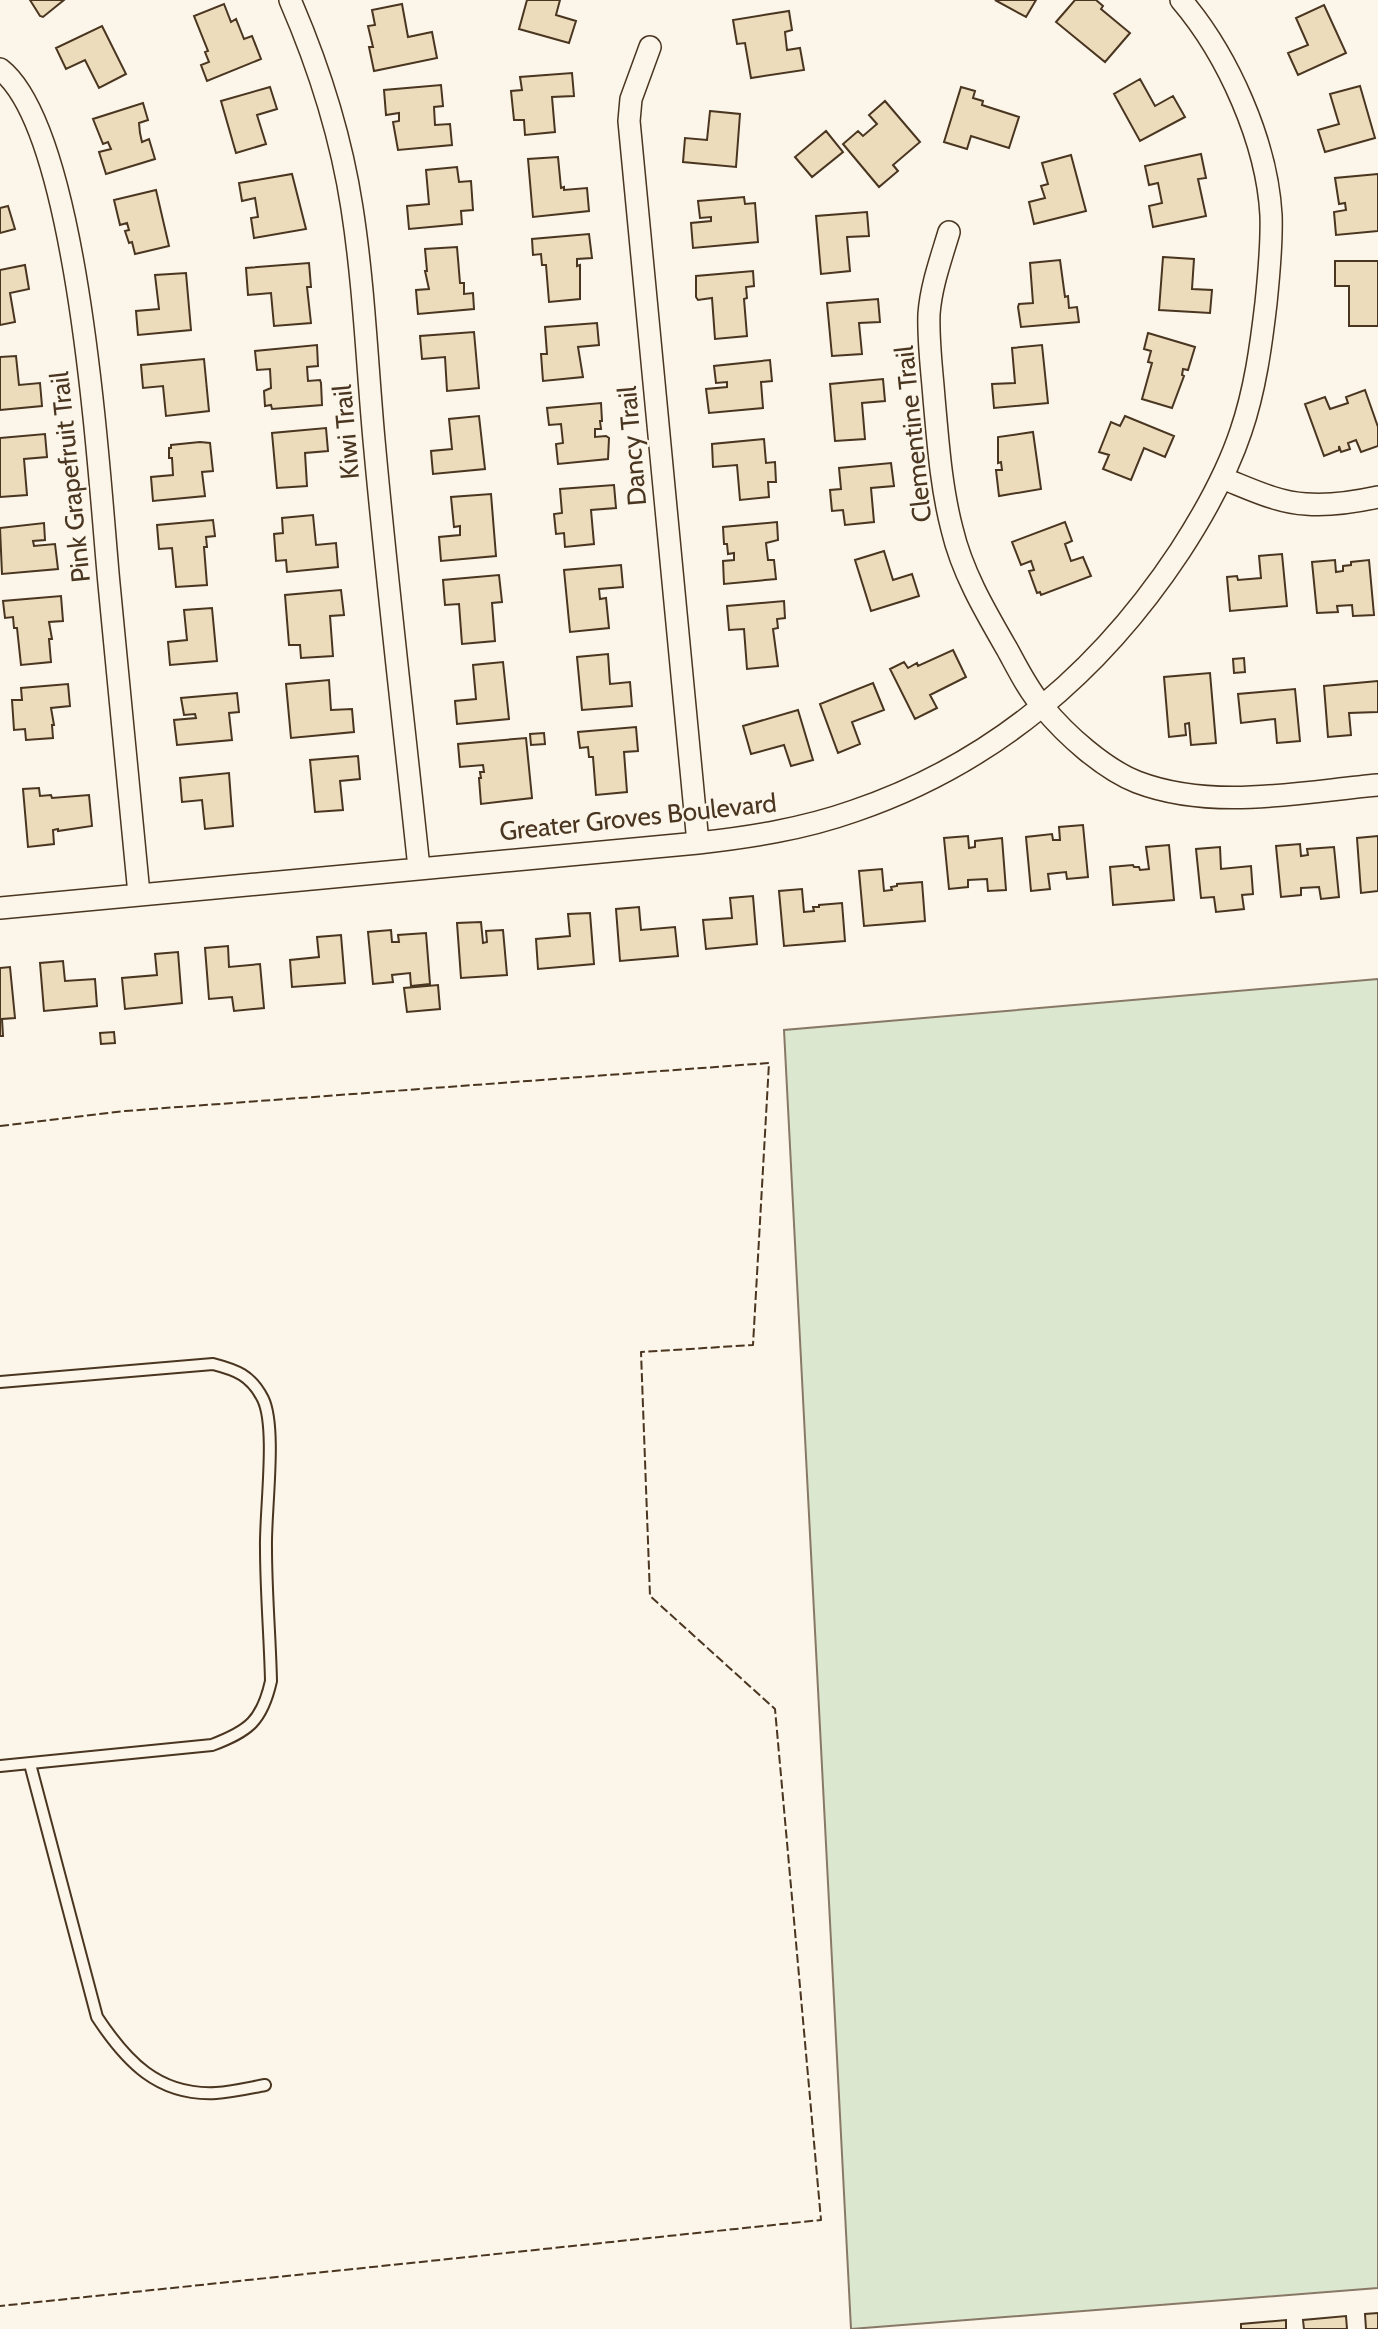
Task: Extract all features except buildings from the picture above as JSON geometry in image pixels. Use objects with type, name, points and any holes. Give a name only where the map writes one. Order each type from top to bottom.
[{"type":"street","name":"Kiwi Trail","points":[[290,0],[330,106],[352,205],[419,868]]},
{"type":"street","name":"Greater Groves Boulevard","points":[[0,908],[748,837],[798,827],[879,802],[957,765],[1003,737],[1043,707],[1115,637],[1157,585],[1195,528],[1222,478],[1241,432],[1258,358],[1271,256],[1270,212],[1261,156],[1237,91],[1213,43],[1181,0]]},
{"type":"street","name":"Dancy Trail","points":[[650,47],[631,99],[629,121],[698,843]]},
{"type":"street","name":"Pink Grapefruit Trail","points":[[0,69],[21,94],[38,126],[66,225],[96,443],[139,894]]},
{"type":"street","name":"Clementine Trail","points":[[949,232],[932,288],[929,315],[939,458],[952,529],[963,566],[983,607],[1043,707],[1112,771],[1139,783],[1173,791],[1244,798],[1378,785]]},
{"type":"street","points":[[1222,478],[1282,500],[1304,504],[1340,504],[1378,497]]},
{"type":"lane","points":[[0,1382],[213,1364],[237,1370],[252,1383],[264,1400],[269,1430],[266,1547],[271,1681],[266,1702],[255,1722],[237,1736],[212,1745],[0,1766]]},
{"type":"lane","points":[[30,1764],[97,2017],[117,2047],[144,2073],[176,2090],[215,2093],[265,2085]]},
{"type":"green space","points":[[1378,979],[1378,2288],[851,2329],[784,1030]]},
{"type":"fence","points":[[0,1126],[125,1111],[769,1063],[753,1345],[641,1352],[650,1596],[775,1709],[821,2220],[0,2306]]}]
